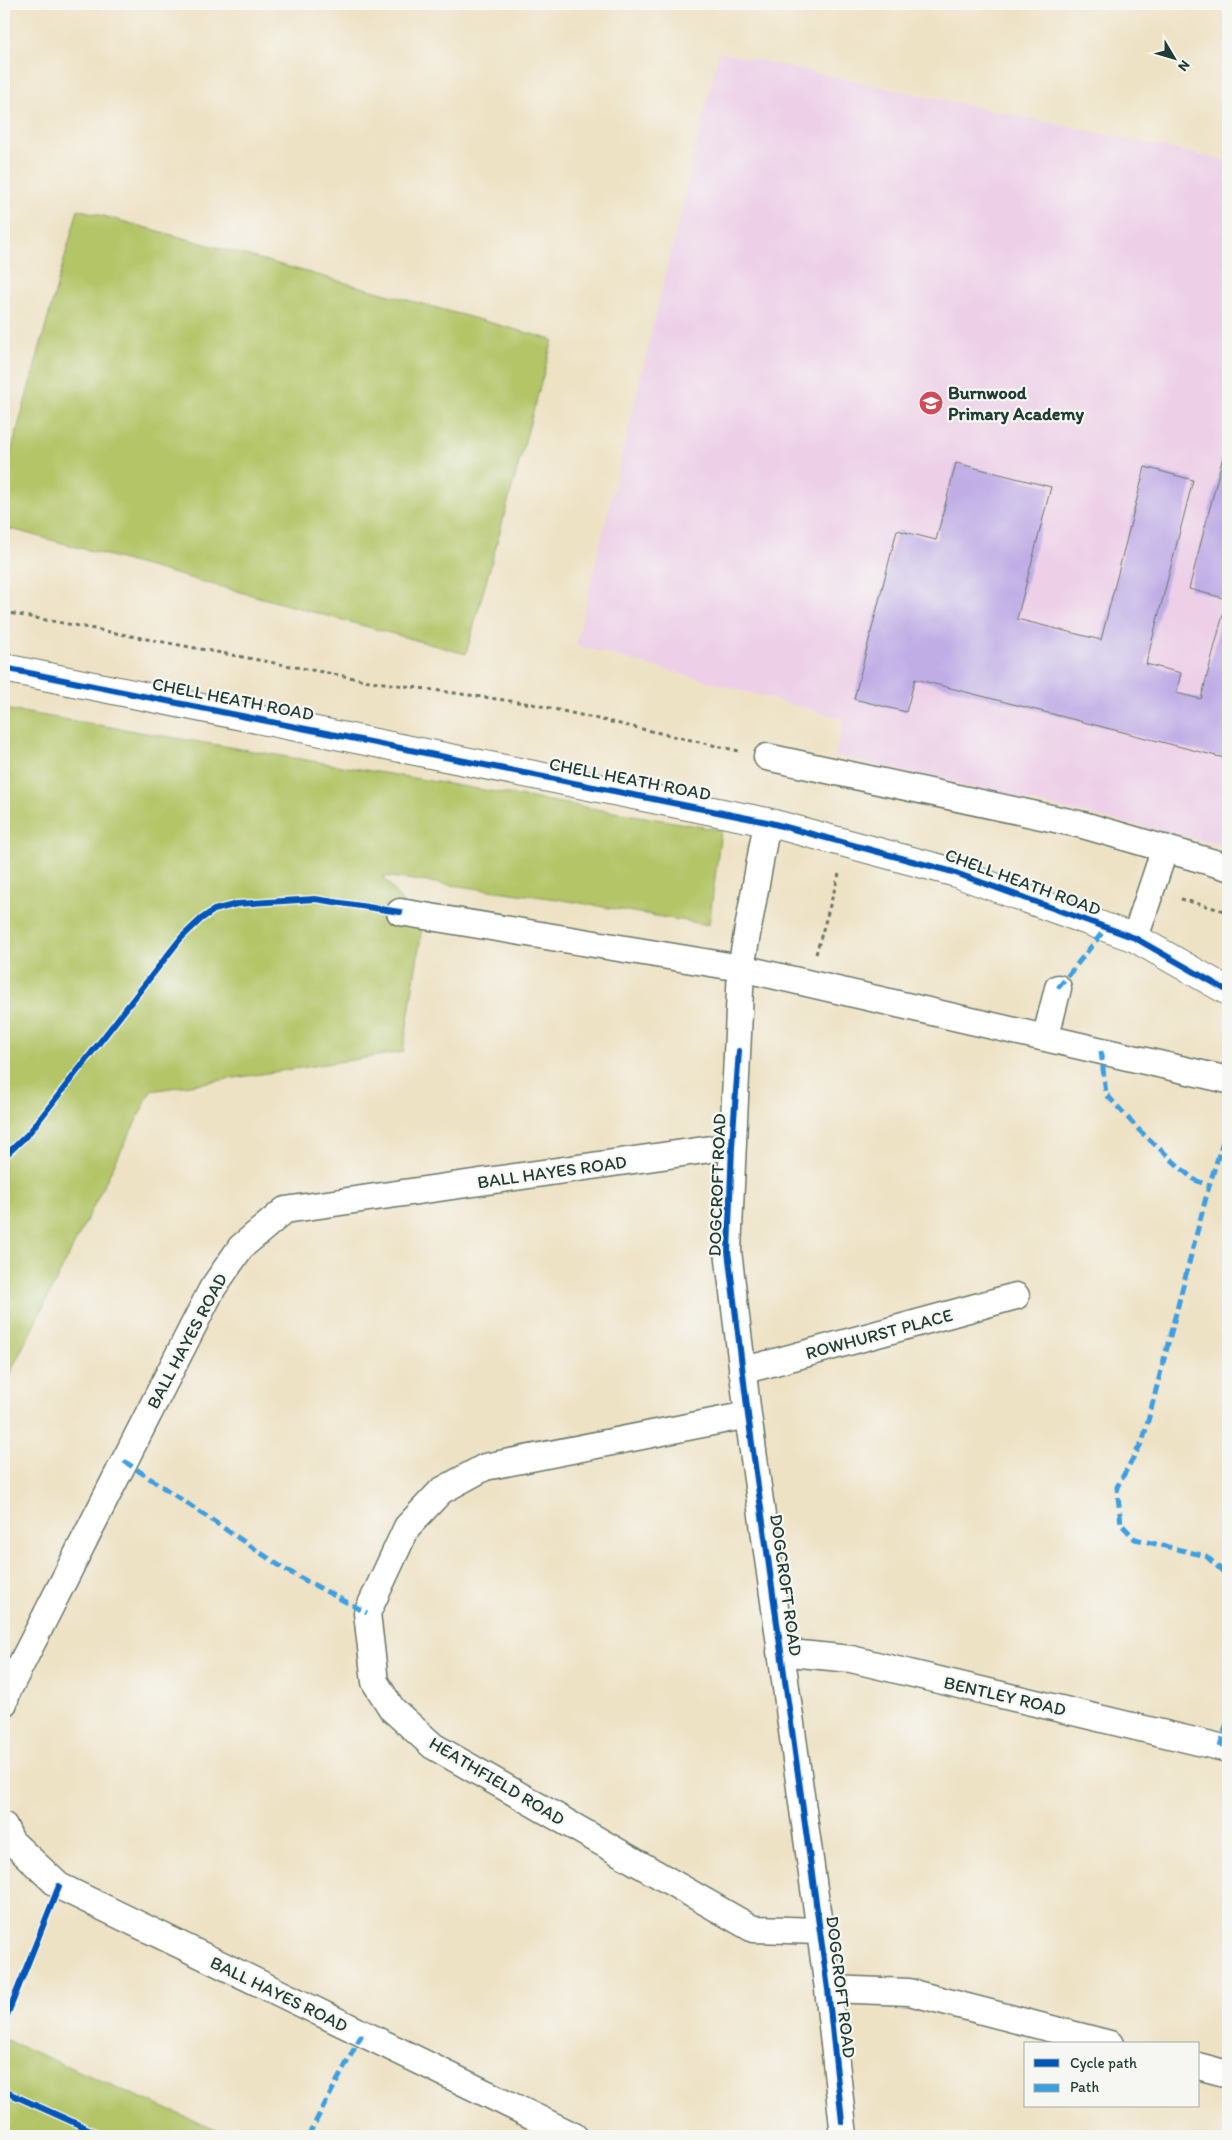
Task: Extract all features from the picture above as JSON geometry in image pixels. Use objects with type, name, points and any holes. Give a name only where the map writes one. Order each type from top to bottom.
[{"type":"street","name":"CHELL HEATH ROAD","points":[[4,668],[767,822],[847,843],[953,872],[1136,938],[1228,991]]},
{"type":"street","points":[[767,757],[1083,825],[1228,867]]},
{"type":"street","name":"DOGCROFT ROAD","points":[[767,822],[741,968],[739,1051],[732,1146],[728,1251],[742,1371],[780,1652],[828,1990],[844,2136]]},
{"type":"street","points":[[1136,938],[1165,848]]},
{"type":"street","points":[[400,912],[741,968],[1046,1036],[1228,1080]]},
{"type":"street","points":[[1046,1036],[1058,988]]},
{"type":"street","name":"BALL HAYES ROAD","points":[[4,1703],[8,1690],[212,1289],[241,1247],[285,1210],[732,1146]]},
{"type":"street","name":"ROWHURST PLACE","points":[[742,1371],[1016,1296]]},
{"type":"street","name":"HEATHFIELD ROAD","points":[[748,1415],[485,1467],[441,1491],[407,1527],[367,1613],[375,1682],[392,1709],[433,1746],[753,1929],[819,1931]]},
{"type":"street","name":"BENTLEY ROAD","points":[[780,1652],[851,1659],[1228,1749]]},
{"type":"street","name":"BALL HAYES ROAD","points":[[4,1826],[11,1840],[59,1886],[574,2136]]},
{"type":"street","points":[[828,1990],[909,1992],[1102,2042]]},
{"type":"street","points":[[1200,2067],[1228,2074]]},
{"type":"path","points":[[4,612],[370,680],[532,704],[767,757]]},
{"type":"path","points":[[808,983],[847,843]]},
{"type":"shaded area","name":"Burnwood Primary Academy","points":[[719,52],[1228,161],[1228,847],[835,756],[844,719],[576,645]]},
{"type":"green space","points":[[78,209],[553,340],[466,654],[4,527],[4,478]]},
{"type":"green space","points":[[4,709],[721,830],[709,925],[557,899],[383,876],[422,929],[403,1052],[151,1091],[4,1385]]},
{"type":"green space","points":[[4,2039],[230,2136],[4,2136]]},
{"type":"building","points":[[1224,453],[1228,454],[1228,759],[915,679],[906,712],[854,699],[897,530],[936,540],[956,463],[1051,487],[1017,619],[1101,640],[1145,467],[1193,480],[1146,664],[1181,673],[1176,693],[1201,699],[1227,599],[1189,589]]},
{"type":"marked path","points":[[1058,988],[1106,928]]},
{"type":"marked path","points":[[1101,1051],[1106,1094],[1140,1131],[1193,1179],[1209,1186]]},
{"type":"marked path","points":[[1228,1125],[1209,1186],[1143,1440],[1117,1487],[1121,1524],[1135,1539],[1206,1556],[1228,1576]]},
{"type":"marked path","points":[[124,1461],[286,1570],[367,1613]]},
{"type":"marked path","points":[[1220,1747],[1228,1719]]},
{"type":"marked path","points":[[308,2136],[362,2034]]},
{"type":"cycle path","points":[[4,668],[767,822],[953,872],[1135,938],[1228,991]]},
{"type":"cycle path","points":[[4,1157],[29,1133],[181,938],[201,919],[214,910],[237,904],[315,899],[400,912]]},
{"type":"cycle path","points":[[739,1051],[732,1146],[728,1251],[748,1415],[828,1989],[842,2122]]},
{"type":"cycle path","points":[[4,2023],[59,1886]]},
{"type":"cycle path","points":[[4,2091],[104,2136]]},
{"type":"place","name":"Burnwood Primary Academy","points":[[931,403]]}]
